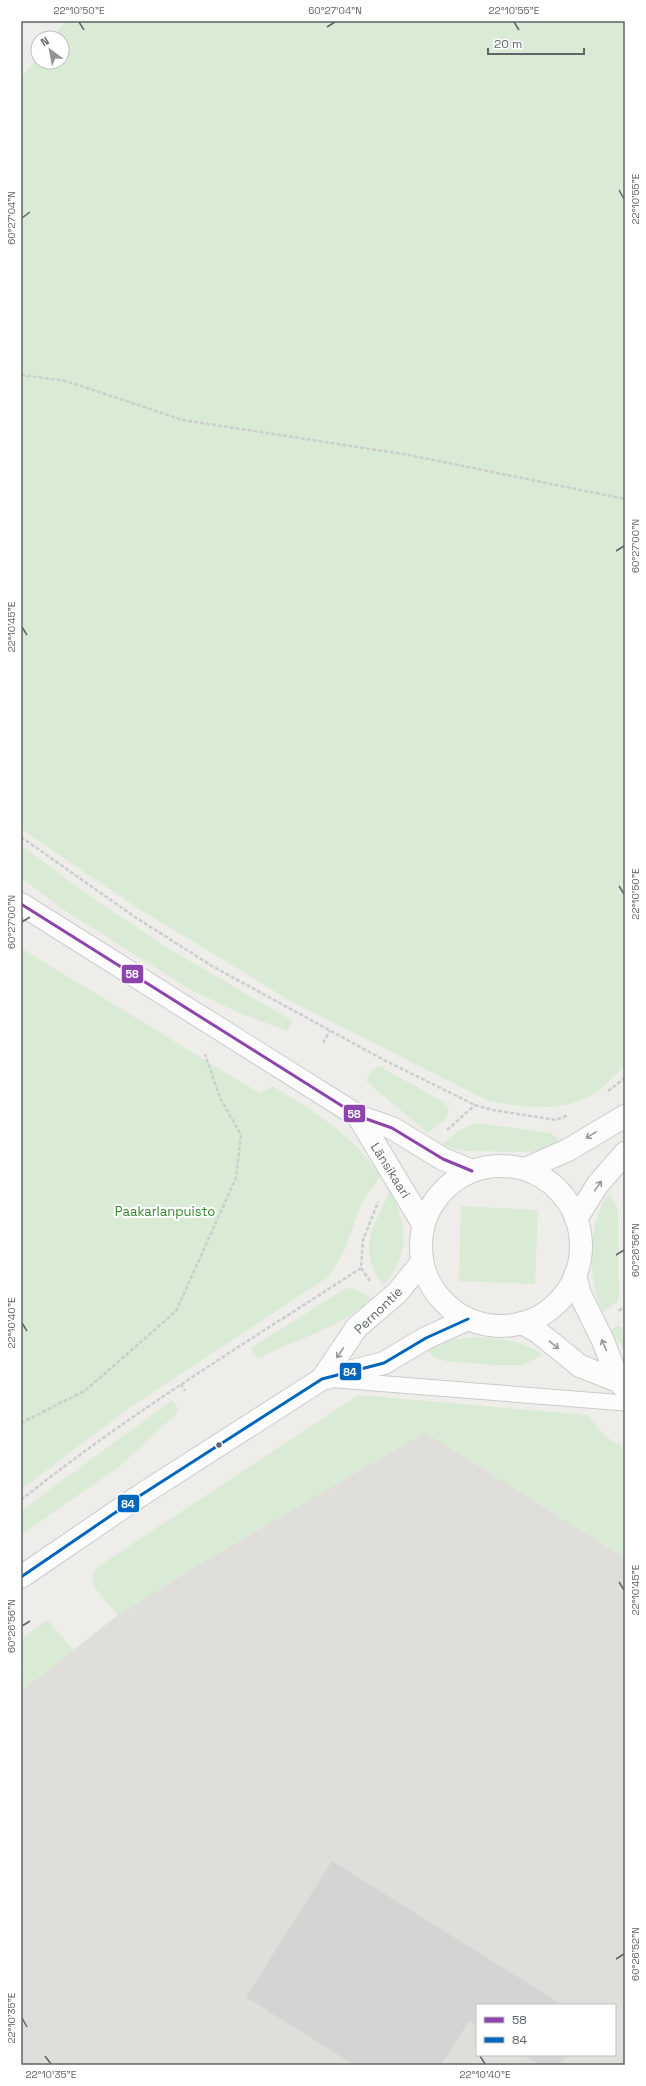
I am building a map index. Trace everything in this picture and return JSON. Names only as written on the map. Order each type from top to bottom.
[{"type":"street","name":"Länsikaari","points":[[21,904],[358,1116],[392,1128],[443,1159],[472,1170]]},
{"type":"street","name":"Länsikaari","points":[[358,1116],[423,1224]]},
{"type":"street","points":[[525,1169],[568,1150],[625,1116]]},
{"type":"street","points":[[576,1219],[598,1184],[625,1153]]},
{"type":"street","points":[[502,1165],[525,1169],[542,1177],[556,1188],[568,1203],[576,1219],[581,1244],[575,1275],[567,1291],[550,1310],[522,1323],[498,1326],[479,1323],[468,1319],[447,1306],[434,1292],[422,1262],[420,1243],[423,1224],[428,1212],[438,1196],[456,1179],[472,1170],[502,1165]]},
{"type":"street","name":"Pernontie","points":[[322,1379],[357,1327],[397,1293],[422,1262]]},
{"type":"street","points":[[575,1275],[580,1294],[604,1343],[621,1385]]},
{"type":"street","name":"Pernontie","points":[[21,1577],[141,1494],[322,1379],[384,1363],[426,1338],[468,1319]]},
{"type":"street","points":[[522,1323],[538,1332],[580,1366],[621,1385]]},
{"type":"lane","points":[[322,1379],[625,1402]]},
{"type":"path","points":[[21,375],[66,381],[183,420],[409,455],[625,499]]},
{"type":"path","points":[[21,837],[135,917],[212,966],[330,1031],[475,1105],[493,1110],[556,1120]]},
{"type":"path","points":[[323,1043],[330,1031]]},
{"type":"path","points":[[21,1423],[86,1390],[176,1311],[236,1178],[241,1134],[220,1098],[204,1053]]},
{"type":"path","points":[[21,1500],[85,1450],[181,1384],[361,1268],[363,1240],[373,1211],[380,1198]]},
{"type":"path","points":[[181,1384],[185,1392]]},
{"type":"shaded area","points":[[425,1432],[625,1558],[625,2065],[21,2065],[21,1691],[118,1615],[193,1568]]},
{"type":"green space","points":[[65,21],[625,21],[625,1065],[600,1089],[587,1097],[574,1103],[545,1107],[530,1107],[486,1100],[292,1002],[139,909],[21,829],[21,78],[30,67],[30,70],[70,70],[70,30],[58,30]]},
{"type":"green space","points":[[21,845],[84,892],[166,947],[293,1021],[287,1031],[237,1012],[191,990],[64,910],[21,878]]},
{"type":"green space","name":"Paakarlanpuisto","points":[[21,948],[261,1094],[272,1086],[303,1105],[345,1136],[370,1161],[381,1176],[369,1191],[360,1207],[344,1252],[328,1277],[132,1406],[21,1490]]},
{"type":"green space","points":[[379,1066],[444,1102],[449,1109],[446,1119],[428,1133],[366,1081],[372,1070]]},
{"type":"green space","points":[[476,1123],[551,1133],[561,1142],[537,1151],[520,1152],[465,1151],[441,1145],[458,1131]]},
{"type":"green space","points":[[390,1192],[401,1216],[403,1240],[402,1252],[398,1264],[392,1275],[383,1285],[375,1272],[369,1249],[373,1228]]},
{"type":"green space","points":[[609,1194],[616,1205],[618,1214],[619,1296],[617,1302],[603,1312],[594,1285],[592,1252],[593,1235],[597,1220],[602,1206]]},
{"type":"green space","points":[[461,1206],[538,1210],[535,1284],[459,1281]]},
{"type":"green space","points":[[351,1288],[366,1294],[370,1299],[358,1310],[331,1326],[258,1359],[251,1348],[344,1289]]},
{"type":"green space","points":[[617,1326],[625,1328],[625,1352],[611,1330]]},
{"type":"green space","points":[[472,1337],[500,1339],[519,1343],[543,1355],[522,1365],[495,1365],[446,1361],[435,1358],[427,1351],[451,1340]]},
{"type":"green space","points":[[358,1395],[587,1415],[606,1437],[625,1448],[625,1558],[425,1432],[193,1568],[118,1615],[95,1588],[92,1574],[99,1566]]},
{"type":"green space","points":[[172,1400],[179,1411],[120,1466],[21,1535],[21,1511]]},
{"type":"green space","points":[[47,1620],[74,1650],[21,1691],[21,1671],[24,1668],[21,1665],[21,1640]]},
{"type":"building","points":[[332,1861],[561,2004],[476,2004],[476,2025],[469,2021],[441,2065],[354,2065],[246,1997]]},
{"type":"building","points":[[526,2056],[565,2056],[560,2065],[540,2065]]},
{"type":"transit line","name":"58","points":[[21,904],[358,1116],[392,1128],[443,1159],[472,1171]]},
{"type":"transit line","name":"84","points":[[21,1577],[141,1495],[322,1379],[384,1363],[426,1338],[468,1319]]}]
